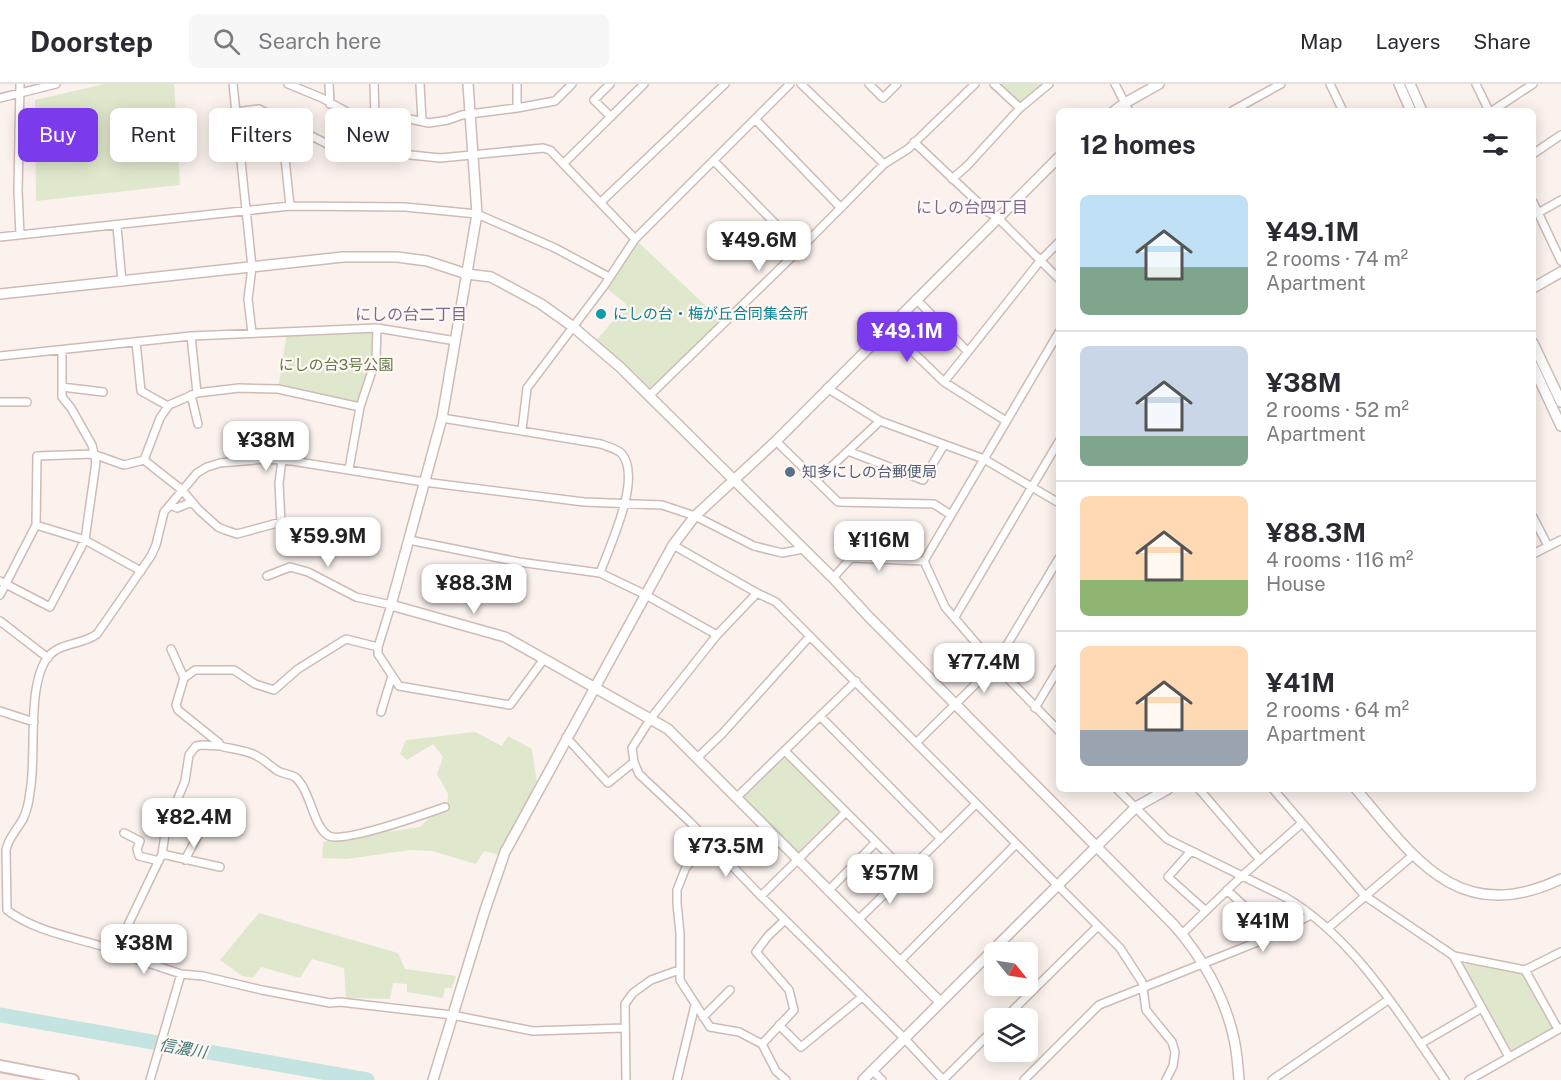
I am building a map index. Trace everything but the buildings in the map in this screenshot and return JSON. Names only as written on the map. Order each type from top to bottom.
[{"type":"main road","points":[[0,1066],[73,1080]]},
{"type":"street","points":[[20,84],[18,191],[20,235]]},
{"type":"street","points":[[0,98],[56,84]]},
{"type":"street","points":[[232,84],[235,108]]},
{"type":"street","points":[[288,84],[340,108]]},
{"type":"street","points":[[329,84],[330,104]]},
{"type":"street","points":[[374,84],[375,108]]},
{"type":"street","points":[[420,84],[422,121]]},
{"type":"street","points":[[468,84],[477,214],[442,418],[378,647],[378,654],[399,686],[510,705],[544,659]]},
{"type":"street","points":[[517,84],[517,108]]},
{"type":"street","points":[[411,119],[437,122],[471,114],[555,101],[572,84]]},
{"type":"street","points":[[610,84],[594,100],[611,117]]},
{"type":"street","points":[[563,164],[644,84]]},
{"type":"street","points":[[601,202],[725,84]]},
{"type":"street","points":[[522,430],[526,388],[609,278],[635,239],[790,84]]},
{"type":"street","points":[[801,84],[884,164]]},
{"type":"street","points":[[869,84],[883,98],[897,84]]},
{"type":"street","points":[[649,396],[884,164],[908,149],[975,84]]},
{"type":"street","points":[[994,84],[1020,108]]},
{"type":"street","points":[[952,179],[967,166],[1020,108],[1049,84]]},
{"type":"street","points":[[1116,84],[1127,107],[1159,84]]},
{"type":"street","points":[[1237,108],[1281,84]]},
{"type":"street","points":[[1330,84],[1342,108]]},
{"type":"street","points":[[1400,84],[1410,108]]},
{"type":"street","points":[[1410,84],[1421,108]]},
{"type":"street","points":[[1476,84],[1489,108]]},
{"type":"street","points":[[1496,108],[1533,84]]},
{"type":"street","points":[[755,119],[841,208]]},
{"type":"street","points":[[1536,152],[1561,135]]},
{"type":"street","points":[[313,137],[333,147],[440,158],[543,148],[550,150],[635,239]]},
{"type":"street","points":[[914,142],[952,179],[998,218],[1056,276]]},
{"type":"street","points":[[433,1080],[505,852],[566,737],[596,687],[644,594],[673,545],[695,516],[776,441],[1056,160]]},
{"type":"street","points":[[714,161],[800,249]]},
{"type":"street","points":[[241,162],[252,267],[248,299],[252,333]]},
{"type":"street","points":[[285,162],[290,206]]},
{"type":"street","points":[[1538,213],[1561,200]]},
{"type":"street","points":[[0,237],[290,206],[405,207],[477,214],[555,248],[609,278]]},
{"type":"street","points":[[1536,209],[1561,261]]},
{"type":"street","points":[[117,226],[122,282]]},
{"type":"street","points":[[944,382],[1040,261],[1056,245]]},
{"type":"street","points":[[0,294],[343,257],[397,257],[427,261],[467,274],[491,277],[541,304],[572,326],[620,367],[833,578],[1182,934],[1216,988],[1234,1039],[1239,1080]]},
{"type":"street","points":[[1536,286],[1561,272]]},
{"type":"street","points":[[916,299],[968,351]]},
{"type":"street","points":[[888,327],[944,382],[1006,421]]},
{"type":"street","points":[[0,356],[191,336],[377,328],[456,341]]},
{"type":"street","points":[[349,469],[360,407],[376,359],[377,328]]},
{"type":"street","points":[[191,336],[198,424]]},
{"type":"street","points":[[924,561],[1056,337]]},
{"type":"street","points":[[136,342],[141,391],[168,406]]},
{"type":"street","points":[[1536,349],[1561,402]]},
{"type":"street","points":[[3,582],[50,607],[85,540],[96,462],[95,455],[71,408],[62,397],[62,350]]},
{"type":"street","points":[[1536,372],[1561,426]]},
{"type":"street","points":[[62,387],[103,392]]},
{"type":"street","points":[[144,460],[160,418],[168,406],[194,394],[238,388],[278,388],[360,407]]},
{"type":"street","points":[[827,388],[880,421],[984,459],[1056,501]]},
{"type":"street","points":[[0,402],[27,402]]},
{"type":"street","points":[[442,418],[601,444],[621,452],[629,466],[626,503],[600,573]]},
{"type":"street","points":[[817,480],[880,421]]},
{"type":"street","points":[[776,441],[838,502],[934,504],[951,515]]},
{"type":"street","points":[[848,452],[923,480],[944,445]]},
{"type":"street","points":[[955,617],[1056,446]]},
{"type":"street","points":[[0,595],[3,582],[36,525],[37,456],[95,455],[124,465],[144,460]]},
{"type":"street","points":[[144,460],[182,490],[218,527],[237,534],[281,522],[279,483],[282,460]]},
{"type":"street","points":[[624,1028],[533,1031],[452,1015],[340,1002],[330,1003],[203,976],[181,974],[18,919],[4,910],[6,850],[7,843],[22,819],[31,791],[38,680],[48,658],[55,651],[89,640],[97,634],[151,556],[164,512],[197,473],[220,463],[282,460],[424,482],[584,502],[662,505],[695,516],[754,546],[782,553],[803,549]]},
{"type":"street","points":[[170,505],[177,508],[192,502]]},
{"type":"street","points":[[1536,524],[1548,546]]},
{"type":"street","points":[[36,525],[85,540],[141,571]]},
{"type":"street","points":[[409,540],[519,562],[600,573],[644,594],[717,635]]},
{"type":"street","points":[[1536,552],[1561,540]]},
{"type":"street","points":[[673,545],[776,602],[1128,958],[1142,982],[1146,1010],[1172,1042],[1175,1052],[1173,1066],[1166,1080]]},
{"type":"street","points":[[833,578],[851,558],[924,561]]},
{"type":"street","points":[[924,561],[945,607],[995,665],[1056,728]]},
{"type":"street","points":[[916,743],[995,665],[1056,563]]},
{"type":"street","points":[[267,576],[290,567],[308,572],[356,597],[506,638],[651,718],[668,729],[698,757],[796,860],[940,1002]]},
{"type":"street","points":[[757,593],[717,635],[651,718],[632,748],[639,774],[690,822],[943,1080],[984,1039]]},
{"type":"street","points":[[0,621],[48,658]]},
{"type":"street","points":[[698,757],[722,734],[810,636]]},
{"type":"street","points":[[220,746],[178,711],[176,705],[184,678],[195,670],[234,670],[255,684],[274,690],[298,669],[346,639],[378,647]]},
{"type":"street","points":[[171,650],[184,678]]},
{"type":"street","points":[[1035,708],[1056,673]]},
{"type":"street","points":[[381,711],[392,676]]},
{"type":"street","points":[[736,798],[856,681]]},
{"type":"street","points":[[0,711],[34,722]]},
{"type":"street","points":[[821,717],[941,839]]},
{"type":"street","points":[[566,737],[608,783],[634,762]]},
{"type":"street","points":[[115,952],[161,858],[166,828],[185,781],[186,765],[191,750],[202,745],[220,746],[256,755],[273,765],[276,770],[294,776],[309,798],[321,827],[333,837],[375,829],[445,807]]},
{"type":"street","points":[[784,751],[906,872]]},
{"type":"street","points":[[1120,792],[1167,839],[1243,875],[1302,907],[1328,928],[1353,952],[1445,1080]]},
{"type":"street","points":[[863,1080],[1136,807],[1163,792]]},
{"type":"street","points":[[1202,792],[1260,860]]},
{"type":"street","points":[[1276,792],[1365,896],[1454,956],[1525,970],[1561,952]]},
{"type":"street","points":[[1359,792],[1413,856],[1438,877],[1455,885],[1501,896],[1531,892],[1561,879]]},
{"type":"street","points":[[858,920],[976,804]]},
{"type":"street","points":[[761,896],[846,812]]},
{"type":"street","points":[[185,860],[209,814]]},
{"type":"street","points":[[1182,934],[1243,875],[1302,823]]},
{"type":"street","points":[[124,833],[140,841],[137,849],[139,856],[185,860],[220,867]]},
{"type":"street","points":[[709,843],[686,867],[677,890],[680,980],[710,1027],[722,1031],[739,1032],[762,1044],[776,1071],[786,1080]]},
{"type":"street","points":[[828,891],[876,843]]},
{"type":"street","points":[[898,962],[1016,844]]},
{"type":"street","points":[[1191,851],[1168,877],[1206,911]]},
{"type":"street","points":[[1328,928],[1413,856]]},
{"type":"street","points":[[1227,890],[1243,905],[1260,941]]},
{"type":"street","points":[[1024,1080],[1099,1005],[1260,941],[1311,915]]},
{"type":"street","points":[[762,1044],[794,1010],[789,990],[756,952],[768,936],[785,920]]},
{"type":"street","points":[[1015,1008],[1097,927]]},
{"type":"street","points":[[1454,956],[1509,1057]]},
{"type":"street","points":[[626,1080],[625,1004],[633,993],[651,980],[679,970]]},
{"type":"street","points":[[1469,1080],[1560,1028],[1525,970]]},
{"type":"street","points":[[150,1080],[181,974]]},
{"type":"street","points":[[703,1017],[730,990]]},
{"type":"street","points":[[780,1025],[801,1047],[862,997]]},
{"type":"street","points":[[1272,1080],[1388,1000]]},
{"type":"street","points":[[677,1080],[695,1005]]},
{"type":"street","points":[[1420,1044],[1482,1008]]},
{"type":"street","points":[[873,1071],[882,1080]]},
{"type":"green space","points":[[104,84],[174,84],[175,108],[110,108],[110,162],[179,162],[180,185],[36,201],[36,162],[98,162],[98,108],[35,108],[35,100]]},
{"type":"green space","points":[[991,84],[1049,84],[1020,108]]},
{"type":"green space","points":[[635,239],[724,323],[649,396],[593,344],[627,305],[604,286]]},
{"type":"green space","name":"にしの台3号公園","points":[[377,328],[376,359],[360,407],[278,389],[287,332]]},
{"type":"green space","points":[[475,732],[502,746],[508,736],[532,749],[537,783],[499,855],[484,851],[476,864],[432,851],[410,850],[347,859],[322,858],[323,842],[420,827],[432,815],[447,809],[448,794],[437,774],[443,757],[433,744],[407,760],[400,754],[406,740]]},
{"type":"green space","points":[[785,751],[846,812],[796,860],[736,798]]},
{"type":"green space","points":[[259,913],[398,953],[405,969],[456,976],[452,988],[445,988],[443,998],[407,992],[407,984],[393,983],[390,999],[346,998],[344,968],[312,959],[300,978],[261,967],[253,978],[242,976],[220,960]]},
{"type":"green space","points":[[1465,964],[1526,976],[1553,1024],[1553,1029],[1513,1050],[1510,1049],[1463,966]]},
{"type":"waterway","name":"信濃川","points":[[0,1015],[367,1080]]},
{"type":"place","name":"にしの台・梅が丘合同集会所","points":[[601,314]]},
{"type":"place","name":"知多にしの台郵便局","points":[[790,472]]},
{"type":"district","name":"にしの台四丁目","points":[[972,207]]},
{"type":"district","name":"にしの台二丁目","points":[[411,314]]}]
